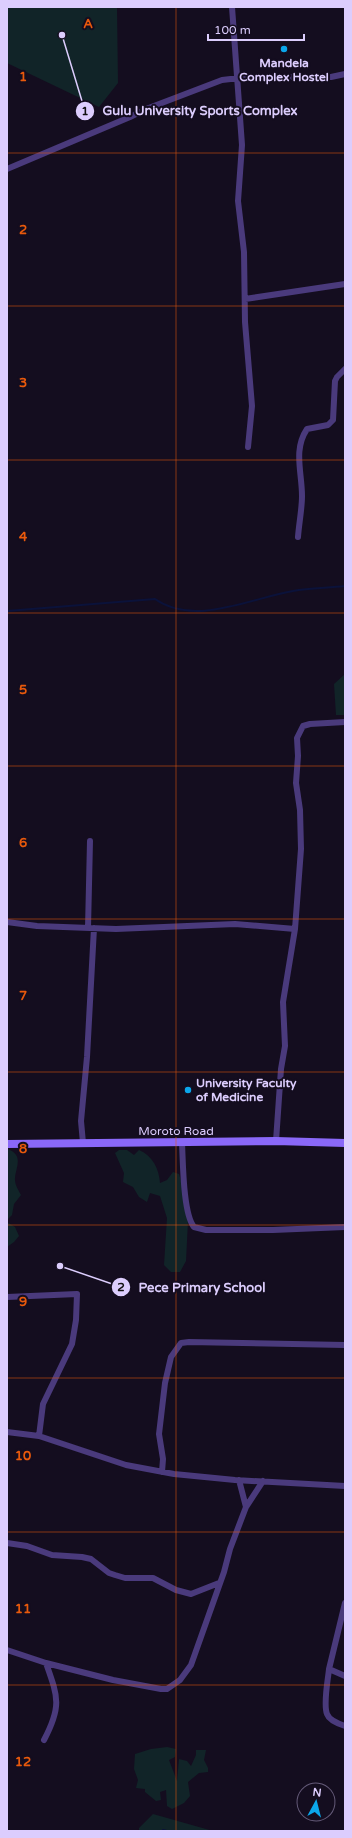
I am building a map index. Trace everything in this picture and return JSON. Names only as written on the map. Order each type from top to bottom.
[{"type":"main road","name":"Moroto Road","points":[[7,1144],[276,1142],[345,1143]]},
{"type":"street","points":[[232,7],[242,145],[238,201],[244,252],[243,281],[245,322],[252,406],[248,447]]},
{"type":"street","points":[[7,169],[154,106],[222,80],[236,78],[331,77],[345,74]]},
{"type":"street","points":[[245,299],[345,284]]},
{"type":"street","points":[[298,537],[302,498],[299,467],[300,442],[307,429],[328,425],[333,420],[335,381],[345,369]]},
{"type":"street","points":[[276,1142],[281,1069],[285,1046],[283,1002],[295,929],[302,844],[296,783],[298,756],[297,735],[303,726],[310,724],[345,722]]},
{"type":"street","points":[[83,1143],[82,1121],[91,928],[90,841]]},
{"type":"street","points":[[7,922],[37,926],[116,929],[235,924],[295,929]]},
{"type":"street","points":[[182,1143],[183,1173],[190,1219],[194,1227],[206,1230],[345,1227]]},
{"type":"street","points":[[7,1297],[77,1294],[76,1320],[72,1344],[43,1404],[39,1436]]},
{"type":"street","points":[[162,1472],[163,1459],[159,1434],[165,1383],[171,1357],[181,1343],[345,1345]]},
{"type":"street","points":[[7,1432],[39,1436],[126,1465],[162,1472],[239,1480],[345,1486]]},
{"type":"street","points":[[239,1480],[246,1507]]},
{"type":"street","points":[[7,1650],[46,1663],[114,1680],[161,1689],[167,1688],[180,1680],[191,1665],[230,1549],[246,1507],[263,1481]]},
{"type":"street","points":[[7,1544],[27,1546],[52,1555],[82,1557],[91,1560],[109,1573],[126,1578],[153,1578],[176,1590],[191,1594],[219,1583]]},
{"type":"street","points":[[345,1603],[329,1669],[326,1704],[327,1714],[330,1719],[345,1726]]},
{"type":"street","points":[[44,1740],[55,1716],[57,1704],[57,1698],[46,1663]]},
{"type":"street","points":[[329,1669],[345,1676]]},
{"type":"green space","points":[[7,7],[117,7],[118,83],[99,107],[7,63]]},
{"type":"green space","points":[[345,674],[345,715],[336,715],[334,684]]},
{"type":"green space","points":[[7,1149],[13,1152],[18,1159],[15,1182],[21,1195],[14,1204],[12,1215],[7,1220]]},
{"type":"green space","points":[[119,1150],[127,1150],[134,1155],[139,1150],[152,1159],[157,1168],[160,1183],[167,1180],[173,1172],[179,1174],[185,1195],[188,1221],[186,1261],[180,1272],[171,1272],[164,1265],[167,1218],[160,1196],[150,1193],[147,1202],[139,1197],[133,1187],[123,1182],[124,1173],[115,1153]]},
{"type":"green space","points":[[7,1222],[15,1227],[19,1236],[7,1247]]},
{"type":"green space","points":[[167,1747],[176,1749],[175,1757],[169,1760],[177,1781],[179,1759],[187,1761],[191,1766],[196,1755],[196,1750],[206,1750],[204,1760],[208,1768],[208,1772],[199,1773],[188,1782],[190,1796],[184,1803],[172,1809],[167,1806],[166,1790],[160,1792],[161,1800],[156,1801],[145,1792],[145,1789],[136,1788],[138,1780],[134,1769],[135,1754],[151,1749]]},
{"type":"green space","points":[[153,1814],[213,1831],[139,1831],[139,1828]]},
{"type":"waterway","points":[[7,611],[155,599],[171,607],[188,611],[205,611],[293,591],[345,586]]},
{"type":"waterway","points":[[163,1830],[167,1831]]},
{"type":"place","name":"Gulu University Sports Complex","points":[[62,35]]},
{"type":"place","name":"Mandela Complex Hostel","points":[[284,49]]},
{"type":"place","name":"University Faculty of Medicine","points":[[188,1090]]},
{"type":"place","name":"Pece Primary School","points":[[60,1266]]}]
